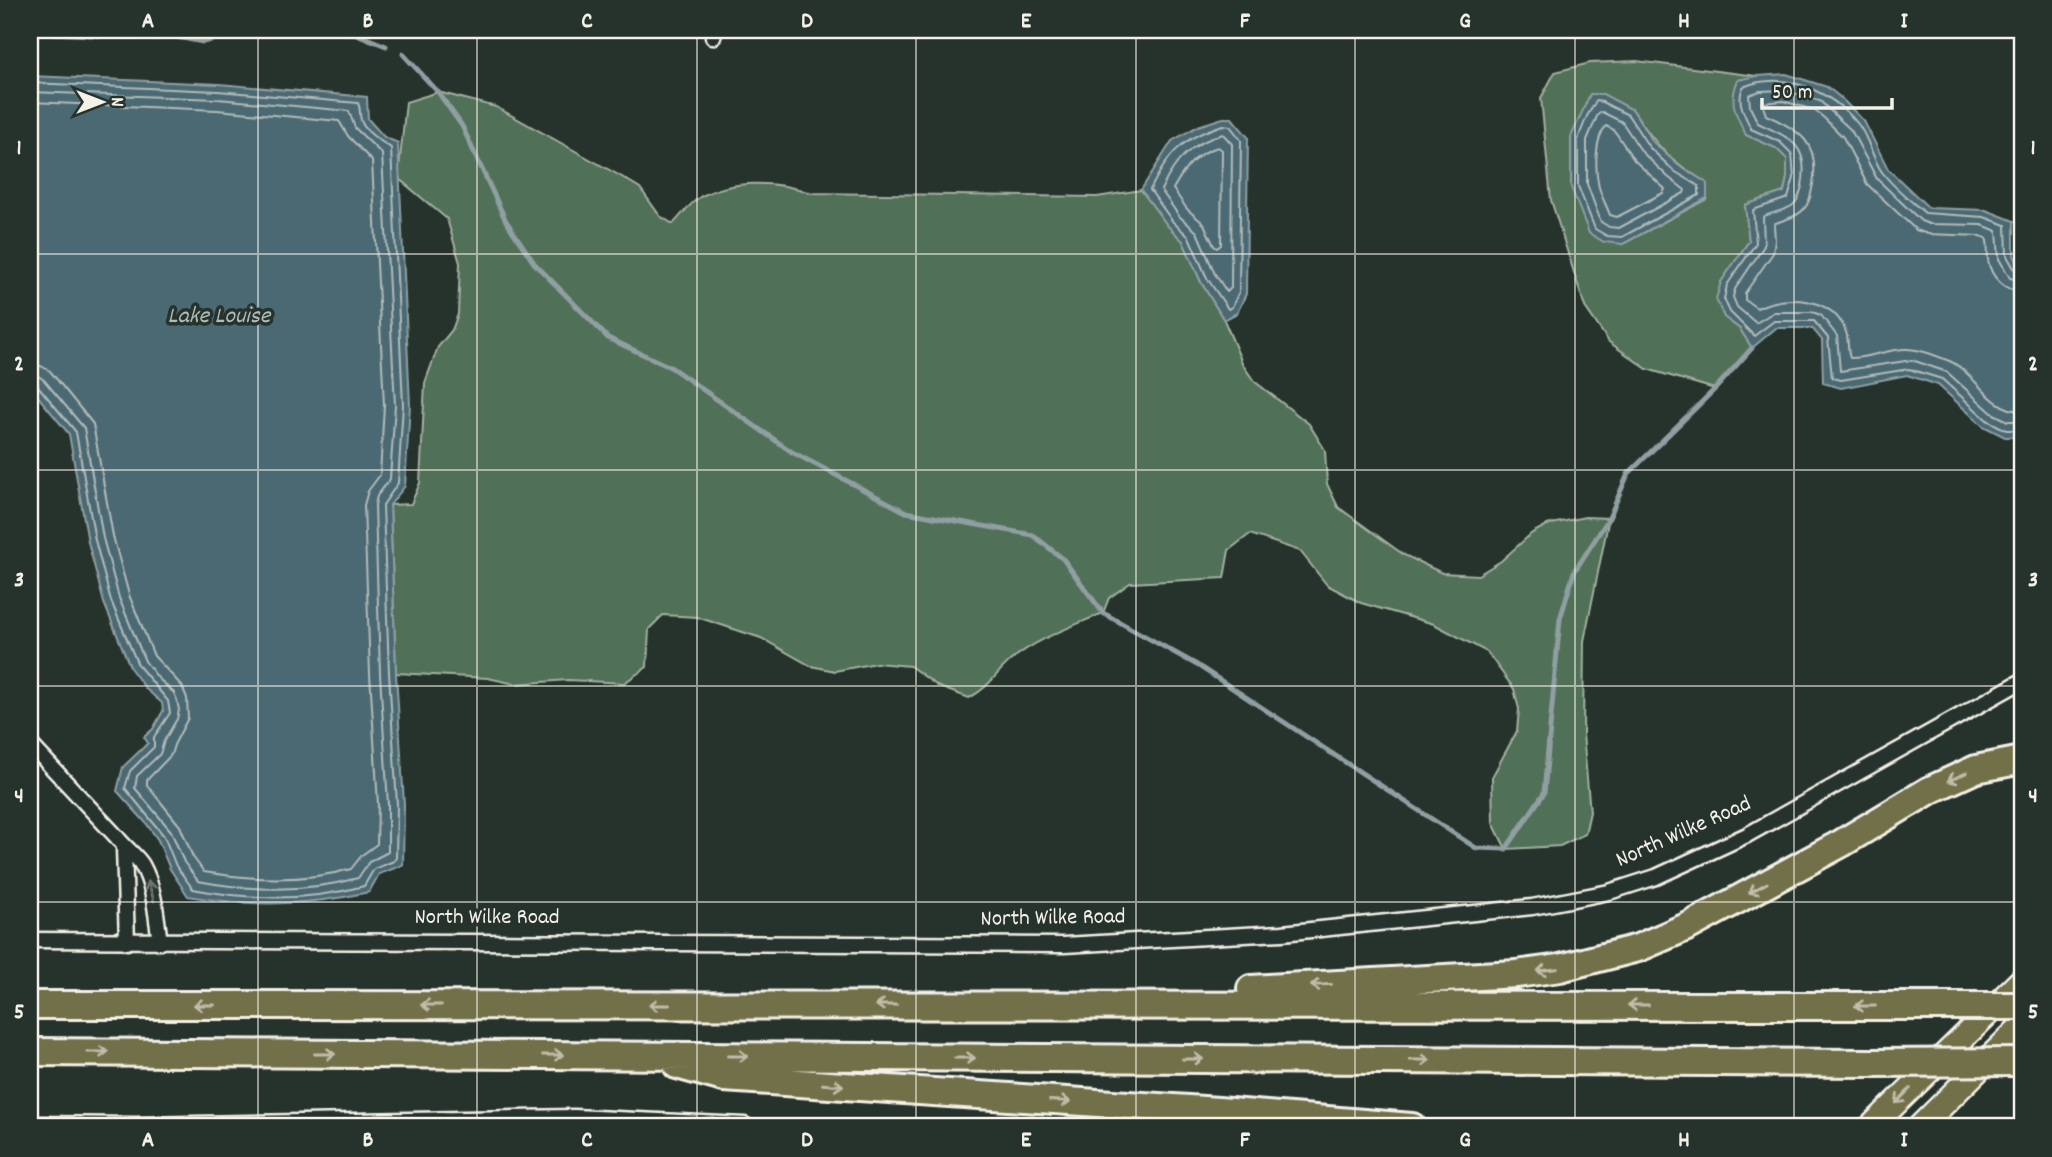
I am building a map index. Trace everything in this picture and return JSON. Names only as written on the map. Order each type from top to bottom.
[{"type":"highway","points":[[955,1005],[1516,974],[1560,968],[1639,947],[1689,926],[1842,843],[1930,790],[1976,769],[2022,760]]},
{"type":"highway","points":[[30,1005],[2022,1006]]},
{"type":"highway","points":[[30,1052],[2022,1062]]},
{"type":"highway","points":[[645,1056],[724,1078],[1219,1111],[1412,1127]]},
{"type":"main road","points":[[1871,1127],[2022,980]]},
{"type":"main road","points":[[1920,1127],[2022,1026]]},
{"type":"street","name":"North Wilke Road","points":[[30,940],[1064,945],[1282,933],[1532,907],[1609,892],[1656,877],[1700,858],[1747,835],[2022,681]]},
{"type":"street","points":[[30,744],[107,825],[124,848],[142,863],[153,895],[160,942]]},
{"type":"street","points":[[124,848],[127,942]]},
{"type":"street","points":[[30,1125],[135,1127],[574,1119],[744,1127]]},
{"type":"green space","points":[[1636,61],[1757,76],[1738,80],[1746,135],[1776,148],[1787,159],[1787,178],[1784,192],[1745,205],[1749,241],[1721,282],[1724,317],[1740,329],[1752,348],[1715,389],[1647,369],[1609,342],[1585,307],[1551,200],[1541,98],[1555,72],[1590,63]],"holes":[[[1633,110],[1673,160],[1707,183],[1707,199],[1623,244]]]},
{"type":"green space","points":[[438,92],[496,107],[622,177],[640,188],[660,216],[673,224],[700,197],[726,187],[741,185],[770,184],[811,193],[1097,197],[1141,190],[1183,241],[1201,282],[1224,320],[1243,365],[1254,381],[1309,424],[1325,450],[1327,484],[1338,507],[1404,555],[1442,573],[1478,575],[1501,561],[1532,533],[1547,525],[1585,517],[1609,518],[1584,641],[1583,734],[1590,812],[1585,834],[1560,846],[1506,849],[1493,823],[1492,777],[1517,731],[1519,709],[1514,689],[1487,652],[1434,624],[1361,603],[1327,585],[1300,551],[1250,534],[1229,550],[1224,578],[1130,583],[1109,598],[1103,613],[1031,646],[969,698],[939,687],[910,666],[876,663],[835,671],[811,666],[761,638],[697,617],[663,615],[649,629],[647,667],[624,683],[568,680],[515,684],[488,678],[396,673],[390,505],[411,504],[420,483],[425,383],[438,347],[452,330],[458,314],[460,263],[447,219],[398,178],[406,102]]},
{"type":"water","points":[[1786,74],[1827,87],[1841,98],[1864,121],[1888,169],[1929,208],[1986,210],[2014,221],[2014,255],[2022,271],[2022,437],[2005,437],[1983,426],[1938,385],[1907,375],[1841,388],[1823,383],[1822,340],[1812,328],[1776,328],[1752,348],[1740,329],[1724,317],[1716,299],[1721,282],[1749,241],[1745,205],[1784,192],[1787,178],[1787,159],[1776,148],[1746,135],[1734,108],[1735,88],[1738,80]]},
{"type":"water","name":"Lake Louise","points":[[30,76],[219,84],[367,97],[368,119],[384,137],[398,143],[410,405],[405,486],[390,505],[404,804],[403,865],[379,874],[369,892],[323,900],[279,903],[234,902],[188,896],[170,869],[158,840],[117,791],[123,767],[148,743],[144,737],[153,729],[163,711],[162,703],[146,689],[131,669],[104,603],[88,542],[69,434],[30,387]]},
{"type":"water","points":[[1590,94],[1603,94],[1633,110],[1653,142],[1678,165],[1707,183],[1707,198],[1623,244],[1604,242],[1589,233],[1571,187],[1571,137]]},
{"type":"water","points":[[1232,118],[1248,137],[1246,294],[1237,313],[1224,320],[1201,282],[1183,241],[1141,190],[1172,141],[1198,126]]},
{"type":"waterway","points":[[30,32],[157,38],[167,35],[203,42],[250,30],[354,33],[386,46]]},
{"type":"waterway","points":[[403,54],[438,92],[462,126],[506,221],[534,263],[608,338],[672,368],[792,452],[906,512],[1033,535],[1063,559],[1103,613],[1197,665],[1476,848],[1506,849],[1544,793],[1560,619],[1574,572],[1609,518],[1628,474],[1715,389],[1752,348]]}]
